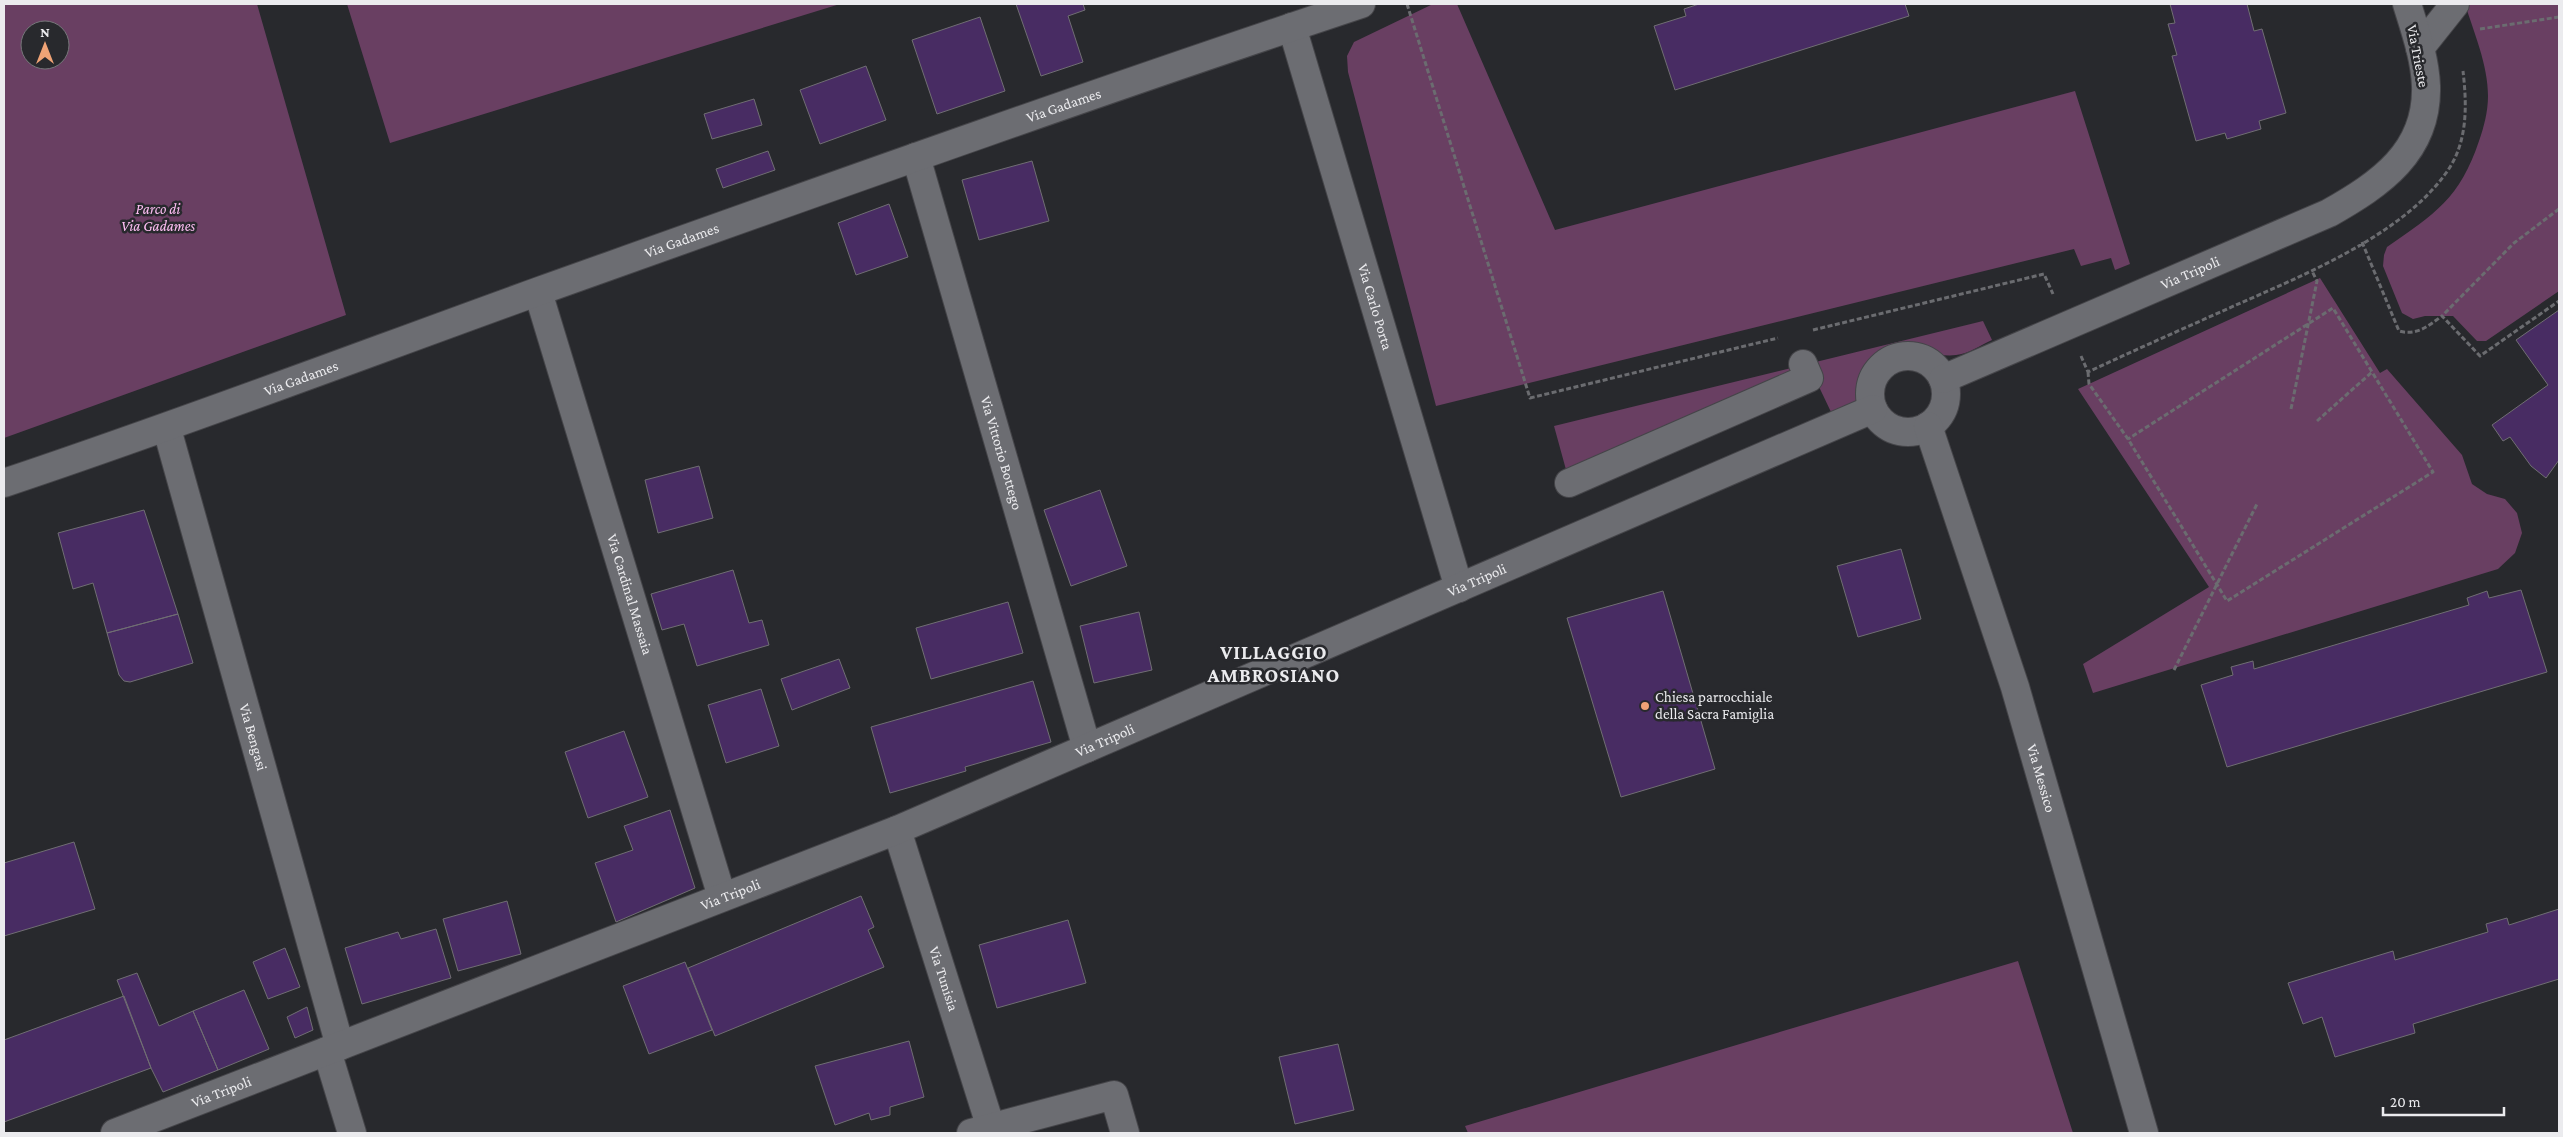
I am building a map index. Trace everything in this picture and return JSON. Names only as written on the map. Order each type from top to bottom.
[{"type":"street","name":"Via Gadames","points":[[4,484],[167,428],[538,292],[916,157],[1361,4]]},
{"type":"street","name":"Via Trieste","points":[[2407,4],[2420,48],[2426,97],[2415,137]]},
{"type":"street","points":[[2420,48],[2451,17]]},
{"type":"street","name":"Via Carlo Porta","points":[[1292,27],[1458,588]]},
{"type":"street","name":"Via Tripoli","points":[[1943,379],[2329,212],[2376,184],[2399,163],[2415,137]]},
{"type":"street","name":"Via Vittorio Bottego","points":[[916,157],[1087,748]]},
{"type":"street","name":"Via Cardinal Massaia","points":[[538,292],[722,897]]},
{"type":"street","points":[[1916,357],[1932,365],[1943,379],[1946,390],[1942,410],[1928,426],[1916,431],[1903,432],[1891,428],[1880,420],[1873,409],[1870,398],[1870,386],[1883,366],[1892,359],[1916,357]]},
{"type":"street","points":[[1569,483],[1809,378],[1804,364]]},
{"type":"street","name":"Via Tripoli","points":[[115,1133],[897,830],[1873,409]]},
{"type":"street","name":"Via Messico","points":[[1928,426],[2015,688],[2144,1133]]},
{"type":"street","name":"Via Bengasi","points":[[167,428],[333,1049]]},
{"type":"street","name":"Via Tunisia","points":[[897,830],[981,1130]]},
{"type":"street","points":[[333,1049],[352,1133]]},
{"type":"street","points":[[981,1130],[1114,1095],[1125,1133]]},
{"type":"path","points":[[1407,4],[1530,398],[1782,337]]},
{"type":"path","points":[[2451,17],[2559,17]]},
{"type":"path","points":[[2088,372],[2312,271],[2396,222],[2425,198],[2447,172],[2462,142],[2466,104],[2462,67]]},
{"type":"path","points":[[2362,242],[2399,331],[2410,334],[2442,316],[2514,243],[2559,208]]},
{"type":"path","points":[[2291,409],[2317,281],[2312,271]]},
{"type":"path","points":[[1811,330],[2044,274],[2088,372],[2089,384],[2128,439],[2227,601],[2433,472],[2333,308],[2128,439]]},
{"type":"path","points":[[2442,316],[2480,356],[2559,301]]},
{"type":"path","points":[[2317,421],[2372,372]]},
{"type":"path","points":[[2174,670],[2257,504]]},
{"type":"green space","name":"Parco di Via Gadames","points":[[4,4],[257,4],[346,315],[4,438]]},
{"type":"green space","points":[[347,4],[840,4],[390,143]]},
{"type":"green space","points":[[1433,4],[1457,4],[1555,230],[2075,91],[2130,264],[2115,270],[2111,258],[2081,266],[2074,249],[1436,406],[1348,72],[1347,56],[1354,42]]},
{"type":"green space","points":[[2465,4],[2559,4],[2559,291],[2486,341],[2477,341],[2453,316],[2425,316],[2413,319],[2402,313],[2383,266],[2387,247],[2419,225],[2444,203],[2454,191],[2472,161],[2481,136],[2488,96],[2486,73]]},
{"type":"green space","points":[[2320,278],[2380,373],[2387,369],[2462,455],[2472,484],[2487,494],[2505,499],[2517,513],[2522,533],[2515,553],[2498,569],[2093,693],[2083,664],[2209,587],[2078,389]]},
{"type":"green space","points":[[1983,321],[1992,340],[1965,353],[1946,355],[1914,348],[1905,348],[1885,357],[1872,373],[1860,397],[1856,402],[1847,407],[1831,412],[1811,370],[1568,477],[1554,426]]},
{"type":"green space","points":[[2018,961],[2073,1133],[1468,1133],[1465,1126]]},
{"type":"building","points":[[1016,4],[1083,4],[1085,10],[1068,16],[1083,62],[1041,76]]},
{"type":"building","points":[[1699,4],[1905,4],[1909,16],[1675,90],[1654,26],[1686,16],[1684,9]]},
{"type":"building","points":[[2170,4],[2247,4],[2254,31],[2262,29],[2286,113],[2259,121],[2261,129],[2227,139],[2225,133],[2196,141],[2172,56],[2177,55],[2168,24],[2175,23]]},
{"type":"building","points":[[980,17],[1005,91],[937,114],[912,40]]},
{"type":"building","points":[[866,66],[886,120],[820,144],[800,90]]},
{"type":"building","points":[[754,99],[762,125],[712,139],[704,114]]},
{"type":"building","points":[[768,151],[775,170],[723,188],[716,169]]},
{"type":"building","points":[[1032,161],[1049,221],[979,240],[962,180]]},
{"type":"building","points":[[889,204],[908,257],[856,275],[838,223]]},
{"type":"building","points":[[2559,310],[2559,460],[2546,478],[2531,466],[2510,437],[2503,441],[2492,425],[2548,385],[2516,340]]},
{"type":"building","points":[[699,466],[713,518],[658,533],[645,480]]},
{"type":"building","points":[[1100,490],[1127,566],[1071,586],[1044,510]]},
{"type":"building","points":[[144,510],[178,614],[107,633],[93,583],[73,589],[58,533]]},
{"type":"building","points":[[1901,549],[1921,619],[1858,637],[1837,566]]},
{"type":"building","points":[[733,570],[749,623],[762,620],[769,645],[697,666],[684,624],[662,630],[651,594]]},
{"type":"building","points":[[2521,590],[2547,672],[2227,767],[2201,685],[2233,675],[2231,667],[2253,661],[2254,669],[2469,605],[2467,598],[2487,591],[2489,598]]},
{"type":"building","name":"Chiesa parrocchiale della Sacra Famiglia","points":[[1663,591],[1715,769],[1621,797],[1567,618]]},
{"type":"building","points":[[1008,602],[1023,653],[931,679],[916,628]]},
{"type":"building","points":[[1139,612],[1152,670],[1094,683],[1080,626]]},
{"type":"building","points":[[178,614],[193,663],[130,682],[124,681],[119,675],[107,633]]},
{"type":"building","points":[[839,659],[850,688],[792,710],[781,679]]},
{"type":"building","points":[[1033,681],[1051,742],[965,767],[966,771],[890,793],[871,727]]},
{"type":"building","points":[[761,689],[779,746],[726,763],[708,705]]},
{"type":"building","points":[[624,731],[648,797],[588,818],[565,752]]},
{"type":"building","points":[[670,810],[695,888],[616,922],[595,863],[633,850],[624,826]]},
{"type":"building","points":[[74,842],[95,909],[4,936],[4,863]]},
{"type":"building","points":[[861,896],[874,927],[868,930],[884,967],[715,1036],[688,968]]},
{"type":"building","points":[[507,901],[521,954],[458,971],[443,919]]},
{"type":"building","points":[[2559,909],[2559,979],[2413,1024],[2415,1033],[2335,1057],[2322,1017],[2303,1024],[2288,983],[2393,951],[2395,960],[2488,932],[2486,924],[2507,918],[2509,925]]},
{"type":"building","points":[[1068,920],[1086,983],[997,1008],[979,945]]},
{"type":"building","points":[[436,929],[451,978],[362,1004],[345,948],[398,932],[401,939]]},
{"type":"building","points":[[285,948],[300,987],[268,999],[253,962]]},
{"type":"building","points":[[685,962],[712,1030],[649,1054],[623,986]]},
{"type":"building","points":[[137,973],[159,1026],[193,1011],[218,1070],[163,1092],[151,1068],[117,980]]},
{"type":"building","points":[[244,990],[269,1049],[218,1070],[193,1011]]},
{"type":"building","points":[[124,996],[151,1068],[4,1122],[4,1040]]},
{"type":"building","points":[[307,1007],[313,1030],[295,1038],[287,1017]]},
{"type":"building","points":[[909,1041],[924,1097],[890,1107],[890,1115],[871,1120],[869,1113],[835,1125],[815,1066]]},
{"type":"building","points":[[1338,1044],[1354,1110],[1295,1124],[1279,1057]]},
{"type":"place","name":"Chiesa parrocchiale della Sacra Famiglia","points":[[1645,706]]},
{"type":"district","name":"VILLAGGIO AMBROSIANO","points":[[1274,664]]}]
